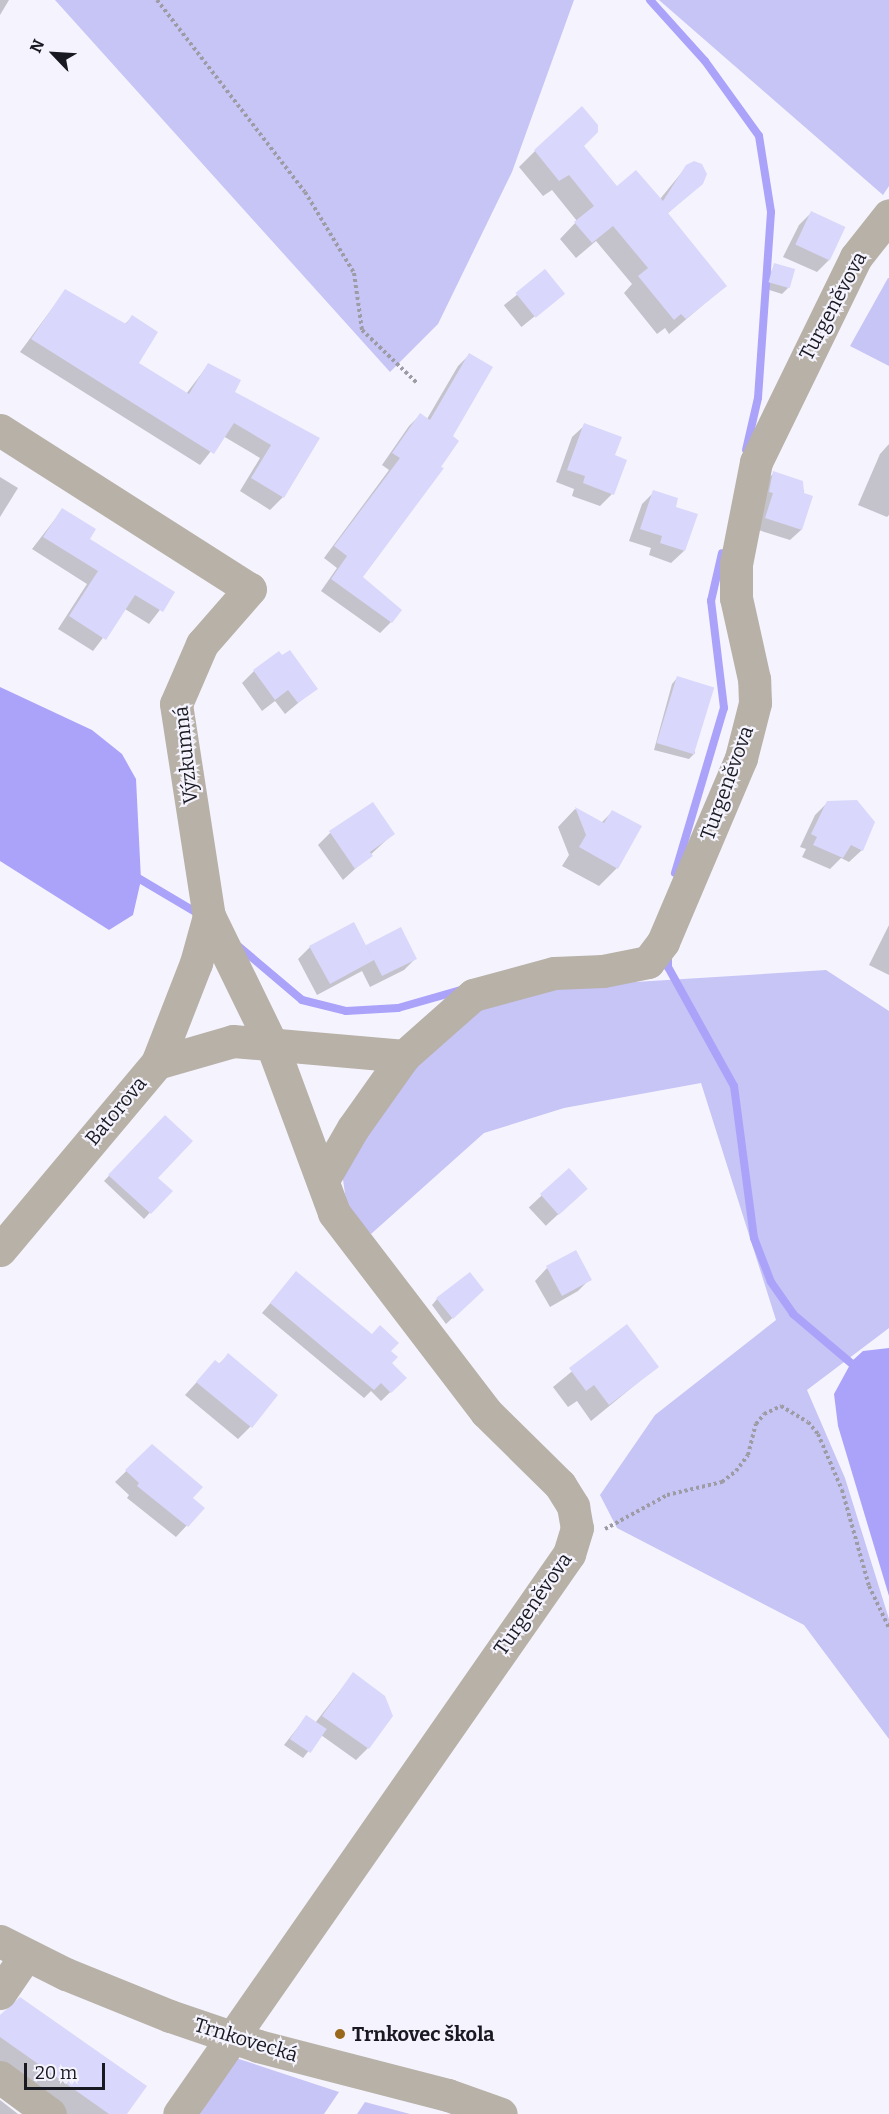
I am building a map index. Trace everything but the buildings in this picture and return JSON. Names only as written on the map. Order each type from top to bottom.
[{"type":"street","name":"Turgeněvova","points":[[179,2114],[569,1554],[576,1537],[573,1506],[560,1485],[479,1402],[334,1213],[324,1178],[353,1128],[404,1056],[473,995],[554,973],[603,971],[648,962],[663,942],[741,758],[755,703],[754,679],[736,598],[736,564],[756,462],[856,257],[889,215]]},
{"type":"street","name":"Výzkumná","points":[[0,430],[250,589],[202,644],[176,704],[209,916],[272,1045],[324,1178]]},
{"type":"street","points":[[157,1063],[196,963],[209,916]]},
{"type":"street","name":"Batorova","points":[[0,1251],[157,1063],[233,1041],[404,1056]]},
{"type":"street","points":[[0,1993],[13,1948]]},
{"type":"street","name":"Trnkovecká","points":[[13,1948],[108,1993],[232,2037],[448,2095],[501,2114]]},
{"type":"street","points":[[0,2077],[51,2114]]},
{"type":"path","points":[[157,0],[305,192],[354,273],[362,330],[418,384]]},
{"type":"path","points":[[576,1537],[611,1526],[667,1495],[722,1482],[736,1471],[748,1455],[756,1424],[764,1414],[781,1406],[808,1422],[818,1434],[842,1490],[869,1586],[889,1628]]},
{"type":"shaded area","points":[[55,0],[574,0],[512,172],[438,324],[390,372]]},
{"type":"shaded area","points":[[659,0],[889,0],[889,186],[883,195]]},
{"type":"shaded area","points":[[889,278],[889,366],[850,346]]},
{"type":"shaded area","points":[[0,687],[92,730],[122,754],[136,779],[141,880],[133,915],[109,930],[0,861]]},
{"type":"shaded area","points":[[826,970],[889,1011],[889,1328],[807,1390],[845,1478],[889,1619],[889,1739],[804,1625],[617,1528],[600,1495],[655,1415],[776,1320],[701,1083],[564,1108],[484,1133],[371,1234],[347,1208],[341,1165],[412,1060],[483,1002],[538,988]]},
{"type":"shaded area","points":[[889,1348],[889,1596],[838,1426],[834,1394],[852,1361],[863,1351]]},
{"type":"shaded area","points":[[236,2058],[339,2092],[324,2114],[200,2114]]},
{"type":"shaded area","points":[[365,2102],[410,2114],[357,2114]]},
{"type":"waterway","points":[[650,0],[705,61],[759,136],[771,212],[758,398],[746,450]]},
{"type":"waterway","points":[[675,873],[724,708],[711,601],[722,553]]},
{"type":"waterway","points":[[133,875],[199,914]]},
{"type":"waterway","points":[[237,945],[302,1000],[346,1011],[398,1008],[461,990]]},
{"type":"waterway","points":[[668,954],[668,967],[734,1086],[754,1238],[771,1282],[793,1314],[858,1369]]},
{"type":"place","name":"Trnkovec škola","points":[[340,2034]]}]
